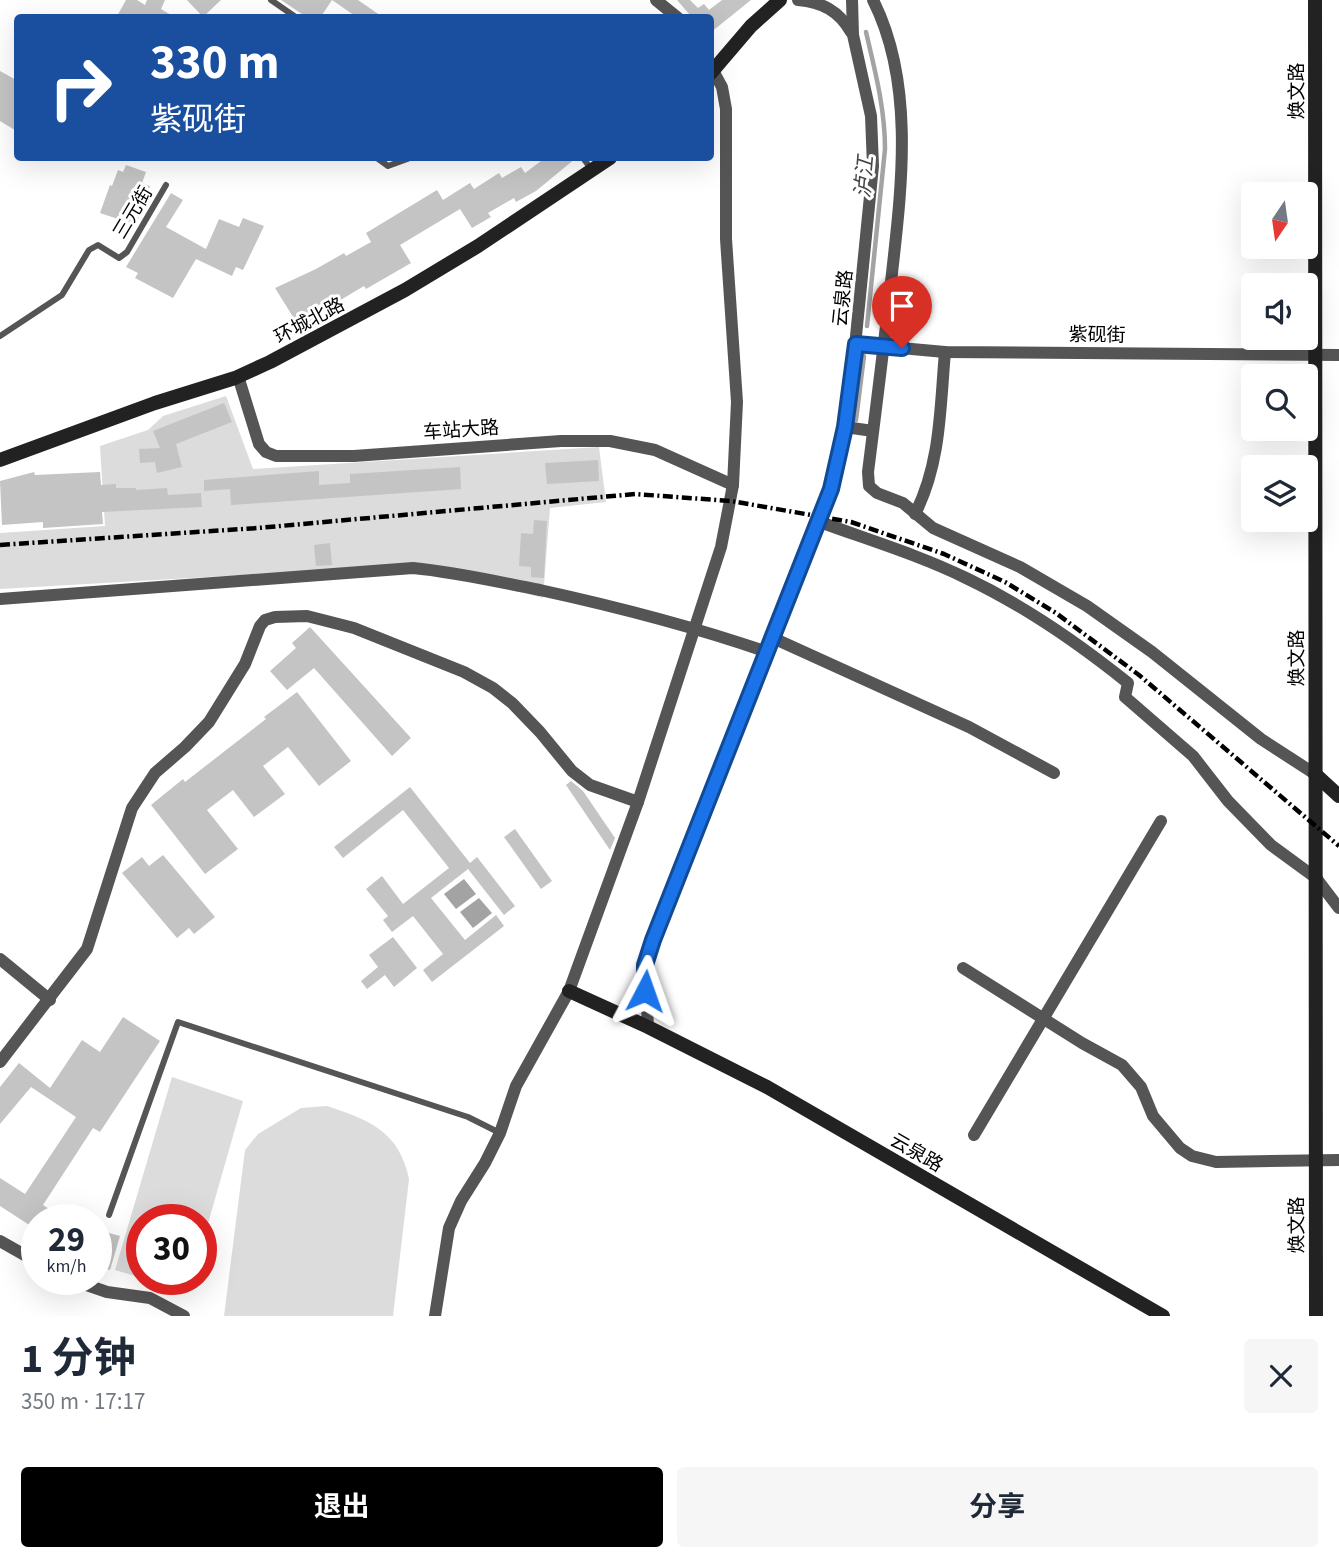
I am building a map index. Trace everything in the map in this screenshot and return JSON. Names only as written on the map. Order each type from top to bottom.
[{"type":"street","points":[[656,0],[673,14]]},
{"type":"street","points":[[714,67],[751,26],[780,0],[788,0]]},
{"type":"street","points":[[798,0],[817,3],[834,11],[853,35]]},
{"type":"street","name":"云泉路","points":[[648,1027],[645,965],[653,940],[820,522],[831,489],[845,427],[856,344],[873,156],[868,95],[853,35],[852,0]]},
{"type":"street","points":[[873,0],[889,45],[902,128],[898,213],[867,472],[869,486],[877,493],[903,503],[933,528],[1020,567],[1087,606],[1152,652],[1261,739],[1315,774],[1339,796]]},
{"type":"street","name":"焕文路","points":[[1315,0],[1316,1316]]},
{"type":"street","points":[[435,1316],[449,1228],[461,1201],[500,1133],[516,1086],[569,991],[638,802],[721,547],[733,485],[737,402],[726,239],[726,109],[722,87],[714,75]]},
{"type":"street","name":"环城北路","points":[[0,460],[155,403],[238,376],[326,334],[500,232],[606,161]]},
{"type":"street","name":"紫砚街","points":[[856,344],[945,352],[1339,355]]},
{"type":"street","points":[[915,514],[926,493],[933,470],[945,352]]},
{"type":"street","name":"车站大路","points":[[238,376],[259,444],[265,452],[276,456],[354,456],[561,441],[611,441],[655,450],[733,485]]},
{"type":"street","points":[[845,427],[873,431]]},
{"type":"street","points":[[820,522],[967,578],[1077,642],[1128,683],[1125,697],[1193,756],[1228,801],[1271,845],[1316,878],[1339,908]]},
{"type":"street","points":[[0,599],[413,568],[444,571],[618,607],[696,628],[767,652]]},
{"type":"street","points":[[0,1062],[87,949],[132,808],[155,773],[209,722],[245,664],[265,620],[307,616],[354,628],[464,672],[493,688],[512,703],[572,771],[590,785],[638,802]]},
{"type":"street","points":[[773,638],[969,727],[1054,773]]},
{"type":"street","points":[[974,1135],[1161,821]]},
{"type":"street","points":[[0,959],[50,1000]]},
{"type":"street","points":[[963,968],[1122,1065],[1141,1087],[1153,1116],[1181,1148],[1192,1156],[1216,1162],[1339,1160]]},
{"type":"street","name":"云泉路","points":[[569,991],[767,1087],[1163,1316]]},
{"type":"street","points":[[0,1241],[21,1253]]},
{"type":"street","points":[[112,1293],[150,1298],[184,1316]]},
{"type":"lane","points":[[271,0],[295,14]]},
{"type":"lane","points":[[381,161],[388,166],[402,161]]},
{"type":"lane","points":[[585,161],[592,170]]},
{"type":"lane","name":"三元街","points":[[0,336],[62,295],[89,250],[98,245],[119,258],[127,252],[166,185]]},
{"type":"lane","points":[[112,1204],[178,1022],[468,1117],[500,1133]]},
{"type":"shaded area","points":[[226,396],[253,469],[599,447],[606,502],[550,508],[543,598],[408,563],[0,589],[0,533],[105,526],[100,446],[148,430],[163,416]]},
{"type":"shaded area","points":[[464,879],[476,894],[456,909],[444,894]]},
{"type":"shaded area","points":[[479,898],[492,913],[473,928],[460,912]]},
{"type":"shaded area","points":[[172,1077],[243,1101],[214,1204],[134,1204]]},
{"type":"shaded area","points":[[327,1106],[380,1130],[398,1149],[404,1163],[409,1179],[393,1316],[224,1316],[245,1150],[258,1134],[301,1108]]},
{"type":"shaded area","points":[[126,1233],[126,1273],[115,1270]]},
{"type":"building","points":[[126,0],[137,0],[145,5],[147,0],[165,0],[161,9],[169,14],[118,14]]},
{"type":"building","points":[[187,0],[221,0],[206,14],[200,14]]},
{"type":"building","points":[[281,0],[332,0],[323,14],[302,14]]},
{"type":"building","points":[[332,0],[358,0],[378,14],[352,14]]},
{"type":"building","points":[[677,0],[690,0],[698,8],[704,4],[709,10],[722,0],[751,0],[714,30],[714,14],[689,14]]},
{"type":"building","points":[[0,71],[14,79],[14,130],[0,121]]},
{"type":"building","points":[[541,161],[572,161],[536,191],[516,202],[514,198],[488,213],[491,217],[472,228],[460,209],[400,245],[411,263],[366,289],[364,286],[312,317],[313,320],[300,328],[275,288],[371,242],[366,233],[437,190],[443,200],[470,183],[474,189],[499,173],[502,178],[521,167],[525,173]]},
{"type":"building","points":[[126,165],[146,172],[142,183],[150,186],[136,225],[100,213],[118,170],[123,172]]},
{"type":"building","points":[[171,193],[183,200],[166,227],[206,249],[219,219],[239,227],[243,218],[264,226],[243,270],[236,267],[232,276],[196,259],[173,298],[135,278],[138,273],[126,267]]},
{"type":"building","points":[[224,403],[232,422],[176,444],[182,467],[157,473],[155,462],[140,463],[139,449],[160,448],[153,431]]},
{"type":"building","points":[[598,460],[599,481],[547,484],[545,463]]},
{"type":"building","points":[[460,467],[461,489],[231,505],[230,489],[204,491],[204,480],[319,471],[319,485],[350,483],[350,474]]},
{"type":"building","points":[[34,472],[35,475],[100,472],[101,485],[116,484],[116,488],[136,490],[167,488],[168,495],[201,493],[202,507],[102,512],[103,524],[43,528],[43,522],[2,525],[0,481]]},
{"type":"building","points":[[534,520],[547,521],[544,578],[531,577],[531,567],[519,566],[521,533],[533,534]]},
{"type":"building","points":[[330,543],[332,565],[316,566],[314,545]]},
{"type":"building","points":[[310,627],[411,738],[392,756],[314,668],[287,690],[270,671],[296,648],[292,643]]},
{"type":"building","points":[[297,692],[351,761],[319,786],[288,747],[263,766],[285,794],[254,817],[233,790],[207,810],[238,849],[205,874],[151,805],[183,779],[185,782]]},
{"type":"building","points":[[571,781],[583,791],[615,838],[610,850],[566,785]]},
{"type":"building","points":[[410,787],[470,863],[477,857],[515,906],[504,915],[468,869],[431,898],[465,940],[496,915],[504,926],[432,982],[423,970],[443,954],[413,916],[392,932],[383,920],[388,916],[366,889],[382,876],[403,904],[449,868],[403,810],[343,858],[334,847]]},
{"type":"building","points":[[515,829],[552,881],[541,889],[504,837]]},
{"type":"building","points":[[163,855],[215,917],[194,934],[189,928],[177,938],[122,873],[142,857],[149,866]]},
{"type":"building","points":[[393,937],[417,968],[394,987],[385,975],[367,989],[361,981],[378,967],[369,955]]},
{"type":"building","points":[[123,1017],[160,1041],[100,1132],[93,1128],[44,1204],[21,1204],[21,1220],[0,1206],[0,1178],[25,1194],[76,1117],[31,1087],[0,1124],[0,1087],[19,1063],[50,1088],[82,1040],[100,1052]]},
{"type":"building","points":[[112,1234],[120,1236],[112,1263]]},
{"type":"waterway","name":"泸江","points":[[866,32],[885,134],[867,326]]},
{"type":"waterway","name":"泸江","points":[[856,420],[864,356]]},
{"type":"railway","points":[[0,545],[258,528],[635,494],[731,501],[851,522],[944,554],[1005,582],[1056,613],[1139,675],[1339,846]]},
{"type":"route","points":[[645,991],[645,965],[653,940],[831,489],[845,427],[856,344],[902,348]]}]
